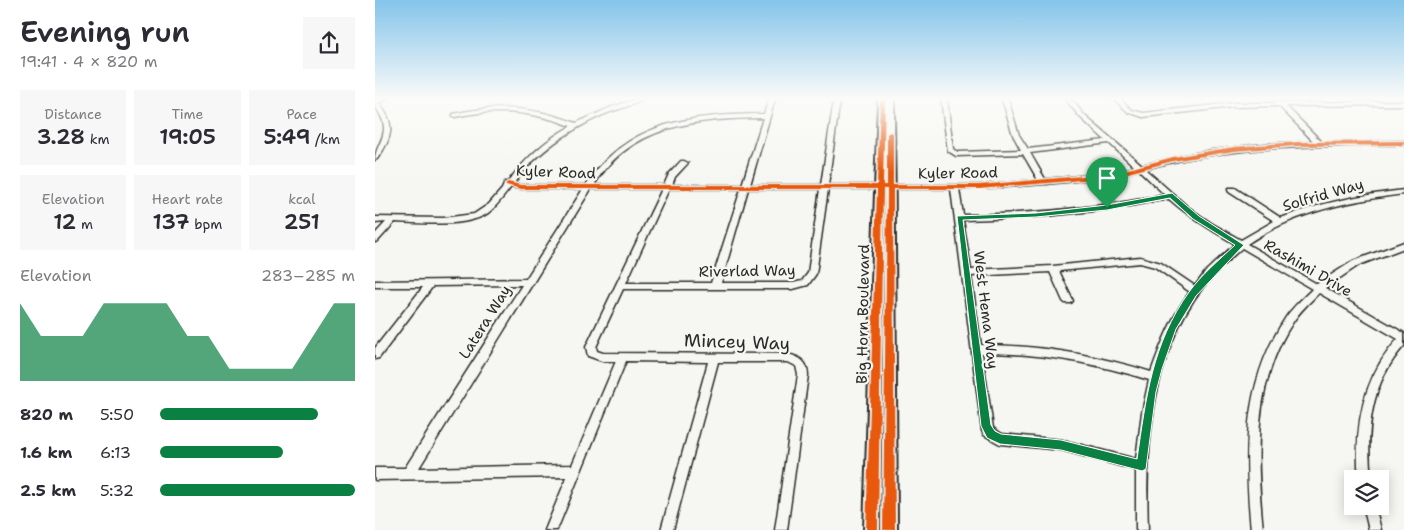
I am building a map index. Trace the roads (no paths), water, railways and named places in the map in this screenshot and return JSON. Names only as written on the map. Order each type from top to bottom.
[{"type":"main road","name":"Big Horn Boulevard","points":[[883,124],[889,530]]},
{"type":"main road","name":"Big Horn Boulevard","points":[[873,530],[889,124]]},
{"type":"street","points":[[375,158],[383,145],[388,127],[387,124]]},
{"type":"street","points":[[570,124],[576,126]]},
{"type":"street","points":[[375,220],[473,217],[489,209],[535,154],[581,124]]},
{"type":"street","name":"Latera Way","points":[[408,474],[603,165],[618,151],[639,138],[663,128],[682,124]]},
{"type":"street","points":[[715,286],[765,124]]},
{"type":"street","points":[[825,185],[834,124]]},
{"type":"street","points":[[947,124],[952,152],[961,154],[1025,152],[1111,141]]},
{"type":"street","points":[[1012,124],[1025,152],[1041,179]]},
{"type":"street","name":"Rashimi Drive","points":[[1090,124],[1196,217],[1240,245],[1404,339]]},
{"type":"street","points":[[1299,124],[1319,143]]},
{"type":"street","name":"Kyler Road","points":[[508,184],[521,187],[590,184],[885,185],[981,182],[1041,179],[1139,166],[1213,152],[1269,146],[1319,143],[1404,143]]},
{"type":"street","points":[[620,286],[674,173],[684,163]]},
{"type":"street","name":"Kyler Road","points":[[885,185],[955,188],[1076,180],[1121,173],[1139,166]]},
{"type":"street","name":"Riverlad Way","points":[[620,286],[793,286],[809,280],[812,274],[825,185]]},
{"type":"street","name":"West Hema Way","points":[[955,188],[986,426],[991,434]]},
{"type":"street","points":[[1232,190],[1281,222]]},
{"type":"street","name":"Solfrid Way","points":[[1142,530],[1142,466],[1147,415],[1155,378],[1172,328],[1195,291],[1240,245],[1281,222],[1343,202],[1404,192]]},
{"type":"street","points":[[959,218],[1068,212],[1172,196]]},
{"type":"street","points":[[375,239],[394,219]]},
{"type":"street","points":[[1257,530],[1253,500],[1251,451],[1259,390],[1269,356],[1282,329],[1297,308],[1317,288],[1333,276],[1361,260],[1404,245]]},
{"type":"street","points":[[966,273],[1053,270],[1144,260],[1158,266],[1195,291]]},
{"type":"street","points":[[1053,270],[1068,301]]},
{"type":"street","points":[[375,284],[529,282]]},
{"type":"street","points":[[375,355],[431,283]]},
{"type":"street","name":"Mincey Way","points":[[620,286],[591,350],[597,357],[788,358],[798,362],[803,368],[781,530]]},
{"type":"street","points":[[1365,470],[1364,438],[1371,391],[1381,367],[1404,339]]},
{"type":"street","points":[[976,349],[1016,349],[1067,354],[1155,378]]},
{"type":"street","points":[[551,530],[623,358]]},
{"type":"street","points":[[667,530],[714,358]]},
{"type":"street","points":[[991,434],[1000,439],[1088,450],[1142,466]]},
{"type":"street","points":[[375,474],[576,471]]},
{"type":"street","points":[[1371,515],[1375,530]]}]
